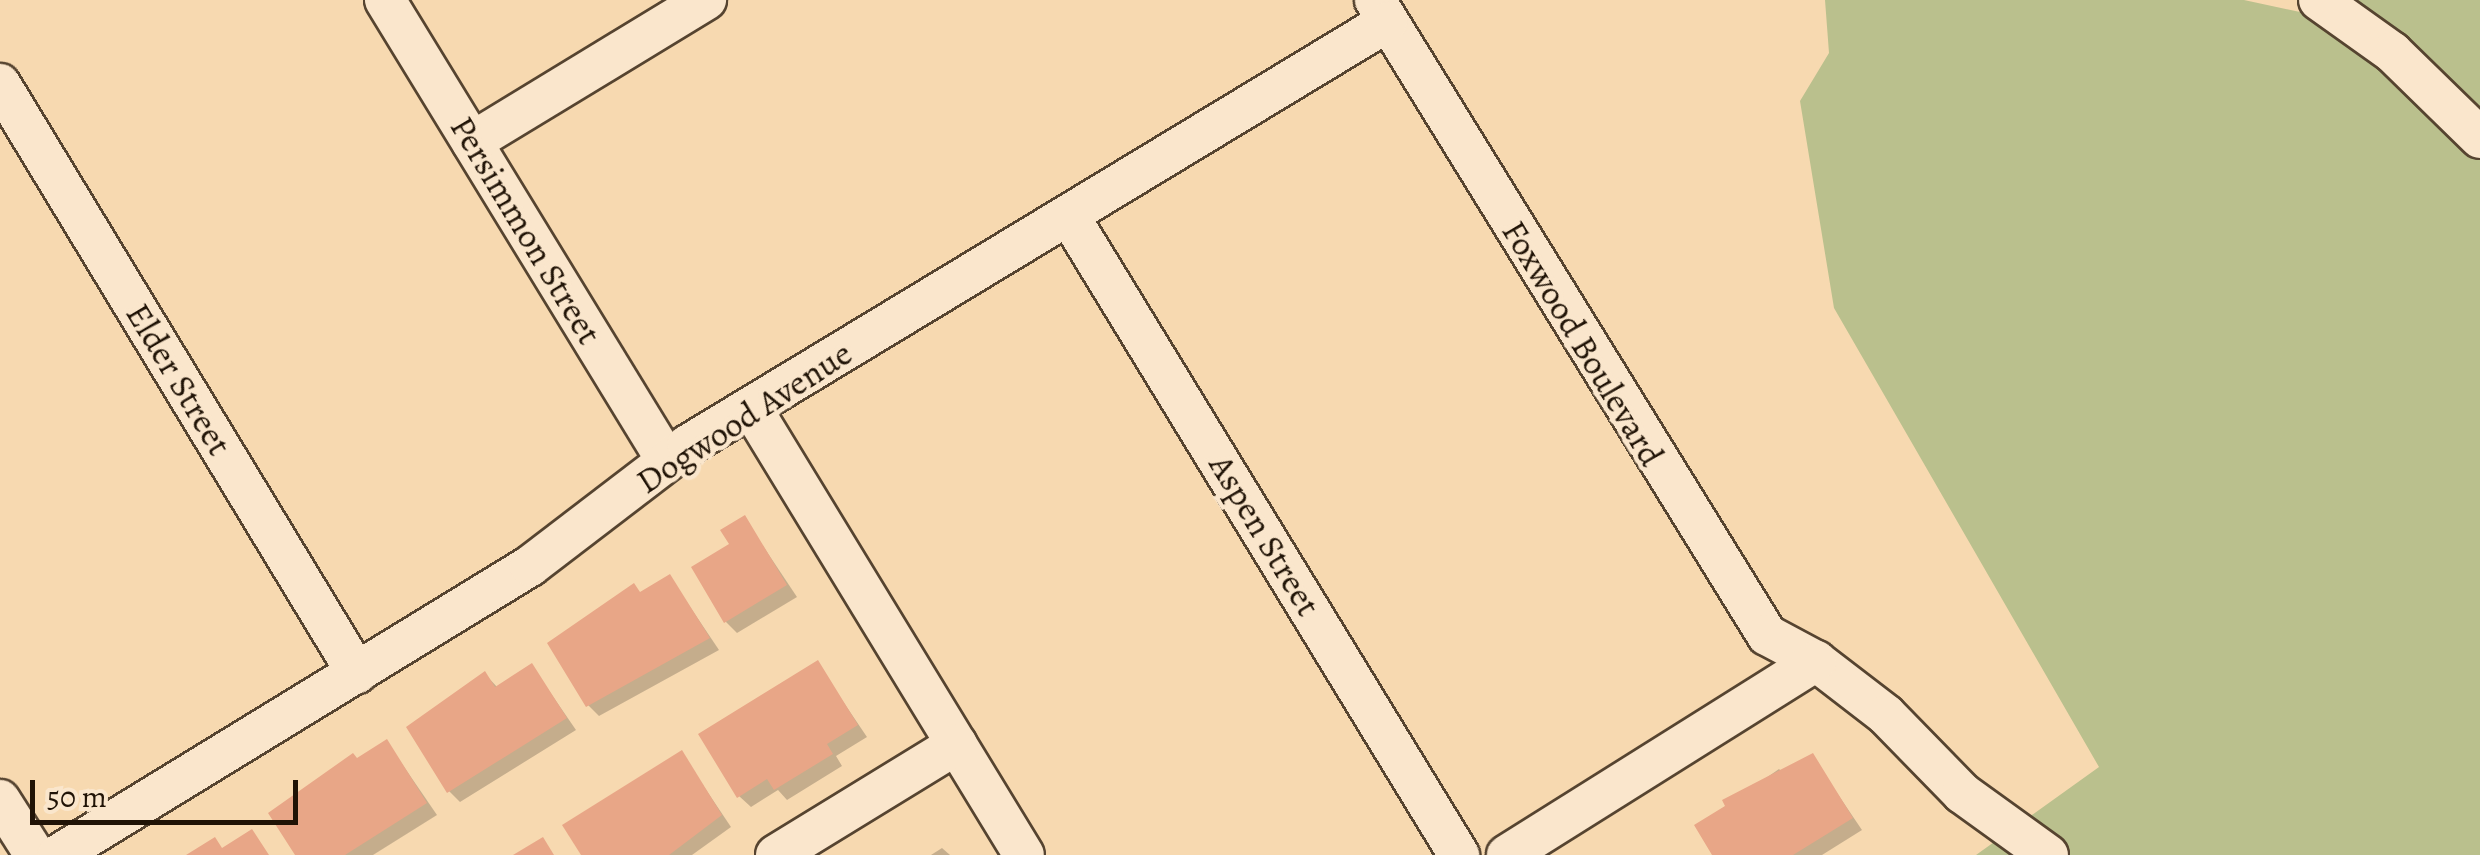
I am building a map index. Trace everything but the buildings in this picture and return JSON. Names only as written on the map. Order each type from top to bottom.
[{"type":"street","name":"Persimmon Street","points":[[385,0],[667,461]]},
{"type":"street","points":[[472,142],[706,0]]},
{"type":"street","points":[[2318,0],[2392,52],[2480,138]]},
{"type":"street","name":"Dogwood Avenue","points":[[58,855],[530,566],[667,461],[1070,216],[1381,11]]},
{"type":"street","name":"Foxwood Boulevard","points":[[1381,11],[1718,563],[1767,635],[1816,661],[1886,715],[1962,792],[2048,855]]},
{"type":"street","name":"Elder Street","points":[[0,84],[357,672]]},
{"type":"street","name":"Aspen Street","points":[[1070,216],[1459,855]]},
{"type":"street","points":[[752,409],[1024,855]]},
{"type":"street","points":[[1507,855],[1816,661]]},
{"type":"street","points":[[776,855],[957,744]]},
{"type":"street","points":[[0,800],[35,855]]},
{"type":"green space","points":[[1825,0],[2244,0],[2314,15],[2336,0],[2480,0],[2480,855],[1976,855],[2099,767],[1834,308],[1800,101],[1829,53]]}]
